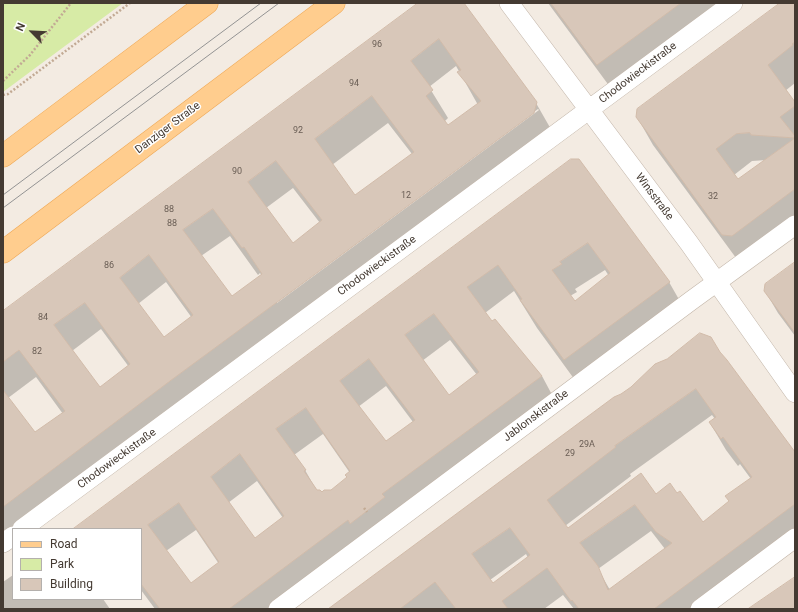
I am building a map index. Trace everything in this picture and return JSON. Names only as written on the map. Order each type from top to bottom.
[{"type":"main road","points":[[3,156],[207,3]]},
{"type":"main road","name":"Danziger Straße","points":[[3,252],[334,3]]},
{"type":"street","name":"Winsstraße","points":[[509,3],[689,243],[795,393]]},
{"type":"street","name":"Chodowieckistraße","points":[[23,528],[733,3]]},
{"type":"street","name":"Jablonskistraße","points":[[278,609],[716,282],[795,225]]},
{"type":"street","points":[[3,543],[12,537]]},
{"type":"street","points":[[700,609],[795,538]]},
{"type":"path","points":[[3,81],[30,54],[71,3]]},
{"type":"path","points":[[3,95],[8,94],[130,3]]},
{"type":"path","points":[[364,508],[367,512]]},
{"type":"green space","points":[[3,3],[123,3],[3,92]]},
{"type":"building","points":[[418,3],[464,3],[537,102],[534,113],[170,381],[3,507],[3,390],[35,432],[65,411],[19,350],[3,362],[3,311]],"holes":[[[439,39],[461,70],[457,72],[481,101],[448,125],[426,96],[433,90],[411,61]],[[372,96],[414,152],[355,195],[315,139]],[[276,161],[322,220],[293,243],[248,182]],[[213,209],[242,248],[244,247],[262,274],[232,296],[183,230]],[[149,255],[193,315],[164,337],[120,278]],[[85,303],[130,364],[100,387],[54,325]]]},
{"type":"building","points":[[551,3],[681,3],[597,65]]},
{"type":"building","points":[[780,3],[795,3],[795,42],[768,65],[795,102],[795,106],[780,117],[795,136],[795,138],[795,189],[732,236],[722,235],[636,117],[637,109]],"holes":[[[750,133],[751,135],[795,138],[738,179],[716,149],[736,134]]]},
{"type":"building","points":[[571,159],[579,159],[670,282],[564,360],[520,300],[522,299],[498,265],[467,287],[492,321],[495,319],[542,376],[382,494],[385,497],[350,524],[348,520],[229,609],[160,609],[142,585],[142,528],[74,528]],"holes":[[[588,243],[610,273],[575,301],[552,270],[562,264],[560,262]],[[434,314],[479,372],[449,395],[405,335]],[[369,359],[415,420],[386,441],[340,381]],[[306,408],[350,471],[345,475],[347,477],[331,490],[324,490],[322,492],[317,490],[304,471],[306,470],[276,429]],[[240,454],[284,516],[255,538],[211,477]],[[179,503],[219,562],[191,583],[148,525]]]},
{"type":"building","points":[[795,262],[795,333],[764,291],[765,284]]},
{"type":"building","points":[[700,333],[711,337],[720,352],[795,452],[795,504],[654,609],[579,609],[572,600],[571,601],[547,568],[502,601],[508,609],[456,609],[435,582],[400,609],[328,609],[614,397],[631,387],[655,364],[667,359]],"holes":[[[696,389],[716,417],[709,422],[721,439],[723,437],[752,477],[725,496],[729,501],[703,522],[680,491],[677,493],[670,483],[656,494],[641,473],[568,528],[547,500],[616,447],[615,446]],[[635,505],[656,532],[672,543],[608,590],[598,566],[580,543]],[[510,528],[530,555],[493,583],[472,554]]]},
{"type":"building","points":[[795,577],[795,609],[748,609]]},
{"type":"tram line","points":[[3,195],[261,3]]},
{"type":"tram line","points":[[3,208],[279,3]]}]
